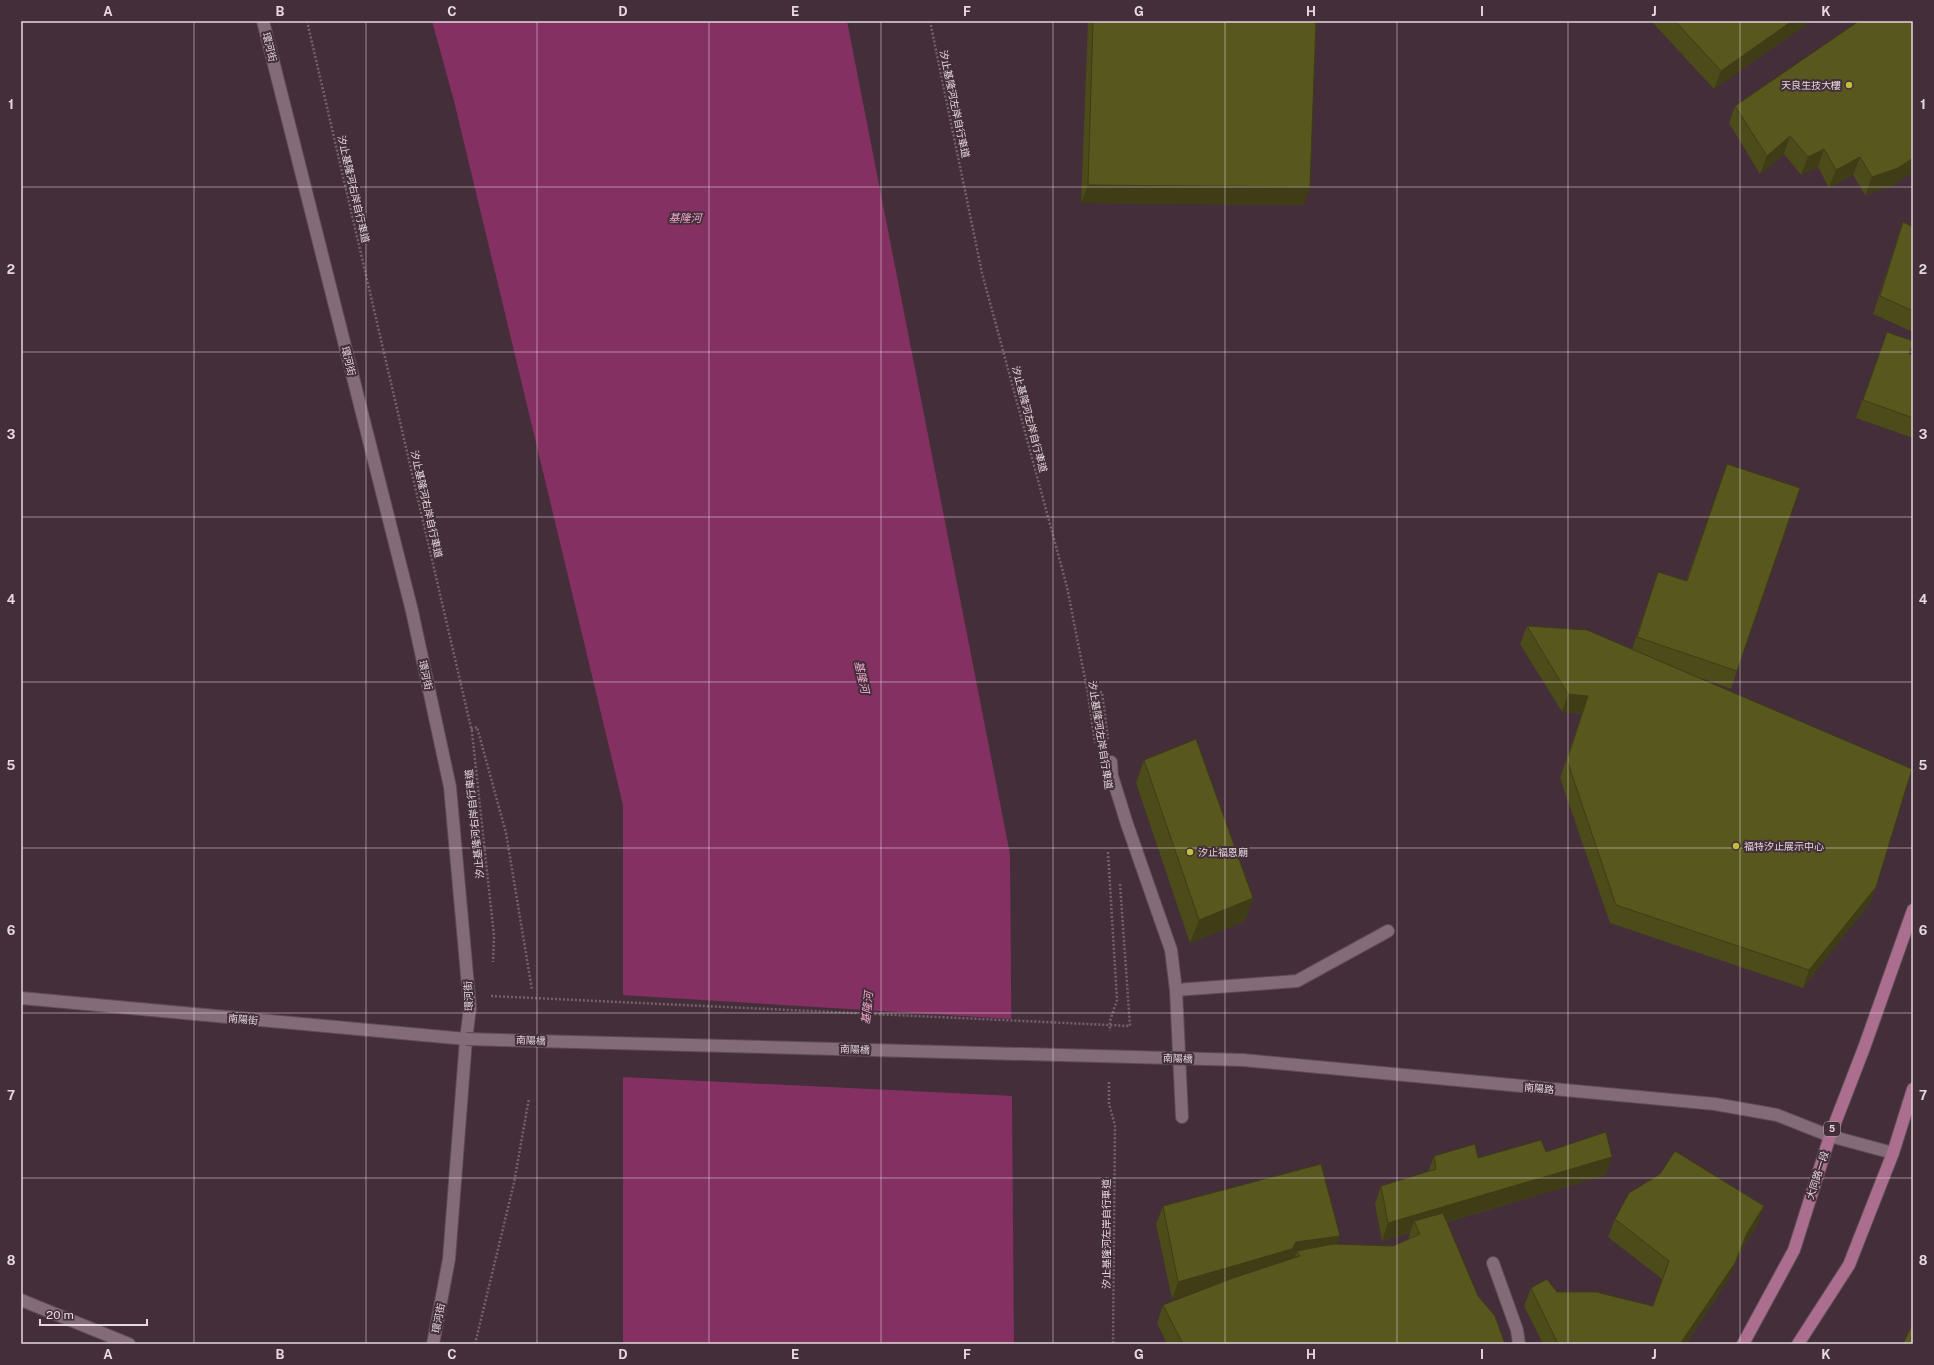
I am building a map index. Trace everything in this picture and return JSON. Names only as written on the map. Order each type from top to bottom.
[{"type":"main road","name":"大同路一段","points":[[1743,1344],[1794,1250],[1830,1136],[1864,1048],[1913,910]]},
{"type":"main road","points":[[1798,1344],[1849,1265],[1893,1153],[1913,1089]]},
{"type":"street","name":"環河街","points":[[263,21],[412,611],[450,787],[470,1008],[466,1039],[449,1259],[432,1344]]},
{"type":"street","points":[[1111,762],[1112,776],[1127,824],[1171,950],[1176,990],[1182,1117]]},
{"type":"street","points":[[1176,990],[1297,981],[1388,931]]},
{"type":"street","name":"南陽街","points":[[21,998],[466,1039]]},
{"type":"street","name":"南陽橋","points":[[466,1039],[1243,1060]]},
{"type":"street","name":"南陽路","points":[[1243,1060],[1715,1104],[1777,1116],[1830,1136],[1893,1153]]},
{"type":"street","points":[[1493,1263],[1517,1330],[1519,1344]]},
{"type":"street","points":[[21,1300],[129,1344]]},
{"type":"path","name":"汐止基隆河右岸自行車道","points":[[307,21],[471,728],[494,936],[493,966]]},
{"type":"path","name":"汐止基隆河左岸自行車道","points":[[930,21],[982,274],[1067,587],[1088,694],[1095,746]]},
{"type":"path","points":[[1088,694],[1102,692],[1111,762]]},
{"type":"path","points":[[471,728],[477,727],[506,833],[532,990]]},
{"type":"path","points":[[1108,845],[1117,1000]]},
{"type":"path","points":[[492,989],[491,996],[1130,1026],[1119,877]]},
{"type":"path","points":[[476,1344],[514,1184],[529,1098]]},
{"type":"path","name":"汐止基隆河左岸自行車道","points":[[1113,1344],[1115,1125]]},
{"type":"water","name":"基隆河","points":[[432,21],[847,21],[1010,854],[1014,1344],[623,1344],[623,805],[454,101]]},
{"type":"pier","points":[[621,995],[1013,1019],[1014,1096],[621,1077]]},
{"type":"building","points":[[1093,21],[1316,21],[1310,187],[1088,185]]},
{"type":"building","points":[[1675,21],[1792,21],[1721,71]]},
{"type":"building","name":"天良生技大樓","points":[[1859,21],[1913,21],[1913,158],[1898,168],[1872,177],[1860,157],[1836,170],[1824,149],[1808,157],[1790,136],[1767,156],[1735,106]]},
{"type":"building","points":[[1903,222],[1913,227],[1913,311],[1880,296]]},
{"type":"building","points":[[1887,332],[1913,341],[1909,354],[1913,355],[1913,418],[1863,400]]},
{"type":"building","points":[[1727,464],[1800,488],[1737,671],[1637,637],[1658,572],[1687,581]]},
{"type":"building","name":"福特汐止展示中心","points":[[1527,626],[1587,630],[1912,769],[1876,887],[1809,970],[1616,905],[1567,760],[1588,696],[1568,694]]},
{"type":"building","name":"汐止福恩廟","points":[[1196,739],[1253,898],[1199,920],[1144,760]]},
{"type":"building","points":[[1606,1132],[1612,1157],[1388,1223],[1381,1186],[1436,1169],[1434,1156],[1475,1144],[1478,1158],[1541,1140],[1546,1152]]},
{"type":"building","points":[[1675,1151],[1764,1206],[1747,1233],[1735,1263],[1680,1344],[1558,1344],[1531,1288],[1547,1279],[1557,1292],[1596,1292],[1653,1306],[1669,1261],[1615,1219],[1629,1193],[1660,1174]]},
{"type":"building","points":[[1321,1164],[1340,1236],[1296,1242],[1292,1249],[1178,1282],[1163,1206]]},
{"type":"building","points":[[1443,1213],[1478,1296],[1495,1316],[1505,1344],[1183,1344],[1163,1305],[1233,1278],[1300,1256],[1297,1251],[1333,1244],[1393,1246],[1420,1234],[1414,1221]]},
{"type":"building","points":[[1913,1323],[1913,1344],[1903,1344]]},
{"type":"place","name":"天良生技大樓","points":[[1849,85]]},
{"type":"place","name":"福特汐止展示中心","points":[[1736,846]]},
{"type":"place","name":"汐止福恩廟","points":[[1190,852]]}]
